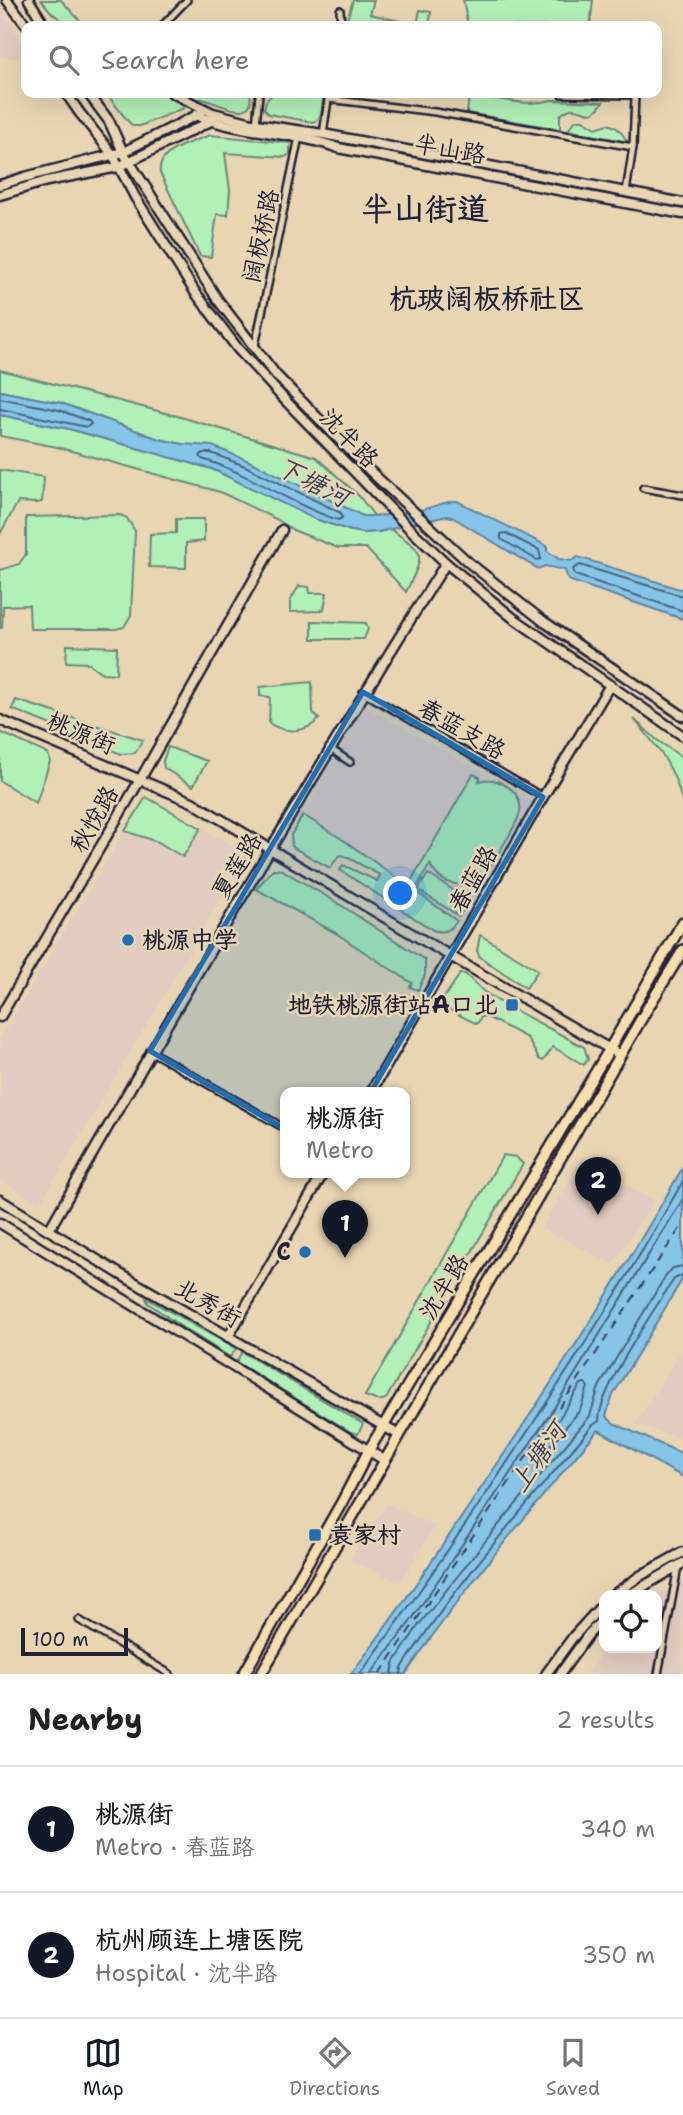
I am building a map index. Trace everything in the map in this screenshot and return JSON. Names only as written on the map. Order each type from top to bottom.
[{"type":"main road","points":[[7,0],[23,21]]},
{"type":"main road","points":[[14,0],[24,21]]},
{"type":"main road","points":[[29,0],[42,21]]},
{"type":"main road","name":"沈半路","points":[[69,98],[113,155],[135,197],[195,292],[238,349],[409,528],[446,563],[512,617],[683,736]]},
{"type":"main road","name":"沈半路","points":[[92,98],[109,121],[123,152],[218,300],[276,375],[370,471],[468,562],[578,646],[683,716]]},
{"type":"main road","name":"半山路","points":[[181,98],[210,115],[300,134],[323,134],[683,204]]},
{"type":"main road","points":[[0,185],[123,152],[196,115],[210,115]]},
{"type":"main road","points":[[0,195],[47,181],[118,167],[210,115]]},
{"type":"main road","name":"半山路","points":[[210,115],[300,134],[385,157],[683,214]]},
{"type":"main road","name":"秋悦路","points":[[0,1017],[141,778],[282,530]]},
{"type":"main road","name":"夏莲路","points":[[49,1230],[269,848],[363,692],[446,563]]},
{"type":"main road","name":"春蓝路","points":[[375,1087],[610,685]]},
{"type":"main road","name":"桃源街","points":[[0,720],[192,802],[620,1055]]},
{"type":"main road","name":"沈半路","points":[[244,1674],[342,1503],[369,1450],[683,922]]},
{"type":"main road","name":"沈半路","points":[[261,1674],[683,950]]},
{"type":"main road","points":[[228,1337],[321,1178]]},
{"type":"main road","name":"北秀街","points":[[0,1200],[228,1337],[399,1435]]},
{"type":"main road","name":"北秀街","points":[[0,1223],[384,1460]]},
{"type":"main road","points":[[620,1590],[683,1552]]},
{"type":"main road","points":[[637,1590],[680,1564]]},
{"type":"main road","points":[[546,1674],[573,1637],[599,1608]]},
{"type":"main road","points":[[560,1674],[599,1623]]},
{"type":"street","points":[[167,21],[187,0]]},
{"type":"street","points":[[340,10],[341,21]]},
{"type":"street","points":[[256,124],[259,98]]},
{"type":"street","points":[[323,134],[329,98]]},
{"type":"street","points":[[341,98],[633,147]]},
{"type":"street","points":[[626,192],[633,147],[635,98]]},
{"type":"street","name":"阔板桥路","points":[[255,348],[300,134]]},
{"type":"street","points":[[643,488],[683,495]]},
{"type":"street","name":"春蓝支路","points":[[363,692],[543,797]]},
{"type":"street","points":[[329,748],[351,762]]},
{"type":"street","points":[[150,1051],[280,1126]]},
{"type":"street","points":[[658,1674],[680,1564]]},
{"type":"street","points":[[79,1620],[170,1674]]},
{"type":"highlighted area","points":[[363,692],[543,797],[333,1157],[150,1051]]},
{"type":"shaded area","points":[[0,6],[21,42],[21,58],[0,58]]},
{"type":"shaded area","points":[[369,709],[530,801],[457,921],[345,841],[303,815],[363,710]]},
{"type":"shaded area","name":"桃源中学","points":[[201,828],[248,854],[40,1204],[0,1180],[0,1038],[125,831],[158,842],[183,857]]},
{"type":"shaded area","points":[[582,1160],[654,1201],[613,1265],[542,1228]]},
{"type":"shaded area","points":[[683,1348],[683,1439],[635,1424]]},
{"type":"shaded area","points":[[387,1504],[435,1526],[400,1583],[349,1560]]},
{"type":"shaded area","points":[[683,1582],[682,1674],[586,1674],[603,1653],[662,1653],[662,1592]]},
{"type":"green space","points":[[41,0],[61,0],[80,21],[62,21]]},
{"type":"green space","points":[[353,0],[374,0],[370,14],[400,21],[347,21]]},
{"type":"green space","points":[[463,0],[593,0],[591,21],[467,21]]},
{"type":"green space","points":[[420,10],[431,12],[430,21],[418,21]]},
{"type":"green space","points":[[110,98],[176,98],[181,100],[184,108],[140,126],[133,126]]},
{"type":"green space","points":[[190,98],[250,98],[250,103],[247,108],[241,110]]},
{"type":"green space","points":[[269,98],[323,98],[321,114],[318,120],[312,122],[269,114],[264,109]]},
{"type":"green space","points":[[469,98],[527,103],[551,100],[603,102],[591,113],[576,109],[566,111],[560,115],[560,129],[467,113]]},
{"type":"green space","points":[[576,120],[583,120],[596,128],[611,125],[619,130],[627,142],[568,130]]},
{"type":"green space","points":[[210,135],[290,143],[290,154],[285,157],[225,153],[230,190],[228,215],[217,214],[211,257],[200,256],[160,173],[164,158],[170,153]]},
{"type":"green space","points":[[0,370],[177,416],[316,457],[359,496],[375,517],[363,516],[182,444],[159,439],[61,403],[0,391]]},
{"type":"green space","points":[[0,415],[69,429],[212,469],[315,519],[348,530],[362,533],[390,529],[416,549],[419,555],[417,569],[406,592],[366,548],[338,548],[293,530],[220,492],[57,447],[0,436]]},
{"type":"green space","points":[[0,470],[44,477],[42,502],[18,502],[0,534]]},
{"type":"green space","points":[[120,515],[127,518],[135,531],[131,615],[124,627],[30,629],[29,605],[3,606],[0,628],[0,570],[19,564],[26,554],[26,517]]},
{"type":"green space","points":[[176,519],[204,519],[204,541],[186,543],[186,568],[149,567],[150,534],[176,533]]},
{"type":"green space","points":[[299,586],[309,587],[310,593],[327,593],[324,609],[290,612],[290,601]]},
{"type":"green space","points":[[312,621],[366,623],[368,629],[364,639],[312,639]]},
{"type":"green space","points":[[67,645],[117,647],[116,674],[102,673],[88,663],[66,662]]},
{"type":"green space","points":[[312,682],[313,712],[319,719],[314,724],[302,729],[288,730],[269,723],[270,697],[260,696],[260,687]]},
{"type":"green space","points":[[16,700],[143,740],[135,753],[121,754],[12,709]]},
{"type":"green space","points":[[634,719],[657,740],[683,758],[683,804],[675,778],[664,758]]},
{"type":"green space","points":[[0,732],[48,754],[50,761],[36,803],[0,781]]},
{"type":"green space","points":[[168,747],[207,761],[193,786],[164,768],[163,761]]},
{"type":"green space","points":[[473,774],[480,777],[479,781],[496,781],[515,793],[520,812],[515,826],[485,874],[478,879],[463,884],[447,882],[440,878],[430,864],[417,887],[410,883]]},
{"type":"green space","points":[[146,797],[201,828],[183,857],[158,842],[125,831]]},
{"type":"green space","points":[[303,815],[345,841],[457,921],[446,930],[433,930],[340,870],[343,865],[377,881],[380,875],[343,855],[339,856],[330,868],[292,847],[291,835]]},
{"type":"green space","points":[[273,869],[282,870],[336,902],[425,960],[425,975],[418,990],[410,987],[412,983],[334,932],[256,889]]},
{"type":"green space","points":[[428,874],[469,900],[459,916],[418,890]]},
{"type":"green space","points":[[480,935],[538,970],[526,988],[480,957],[477,951]]},
{"type":"green space","points":[[460,974],[465,974],[498,1001],[584,1047],[588,1059],[584,1065],[553,1047],[543,1061],[539,1059],[527,1038],[485,1016],[481,1017],[477,1024],[439,1005]]},
{"type":"green space","points":[[503,1155],[516,1157],[523,1164],[386,1399],[378,1401],[365,1396]]},
{"type":"green space","points":[[146,1298],[236,1349],[230,1357],[180,1326],[148,1303]]},
{"type":"green space","points":[[242,1352],[363,1424],[358,1434],[236,1362]]},
{"type":"water","points":[[0,391],[61,403],[159,439],[212,446],[363,516],[402,513],[457,501],[547,546],[547,551],[559,559],[571,561],[578,557],[683,590],[683,619],[568,580],[565,570],[545,566],[538,569],[452,517],[378,532],[348,530],[315,519],[212,469],[69,429],[0,415]]},
{"type":"water","name":"上塘河","points":[[683,1167],[683,1278],[613,1395],[606,1416],[613,1423],[683,1454],[683,1477],[598,1430],[474,1580],[406,1674],[351,1674],[532,1411],[610,1290]]},
{"type":"ferry route","points":[[380,1674],[683,1224]]},
{"type":"place","name":"桃源中学","points":[[128,940]]},
{"type":"place","name":"地铁桃源街站A口北","points":[[512,1005]]},
{"type":"place","name":"杭州顾连上塘医院","points":[[598,1215]]},
{"type":"place","name":"C","points":[[305,1252]]},
{"type":"place","name":"桃源街","points":[[345,1258]]},
{"type":"place","name":"袁家村","points":[[315,1535]]},
{"type":"district","name":"半山街道","points":[[425,209]]},
{"type":"district","name":"杭玻阔板桥社区","points":[[487,298]]},
{"type":"water label","name":"下塘河","points":[[313,482]]}]
